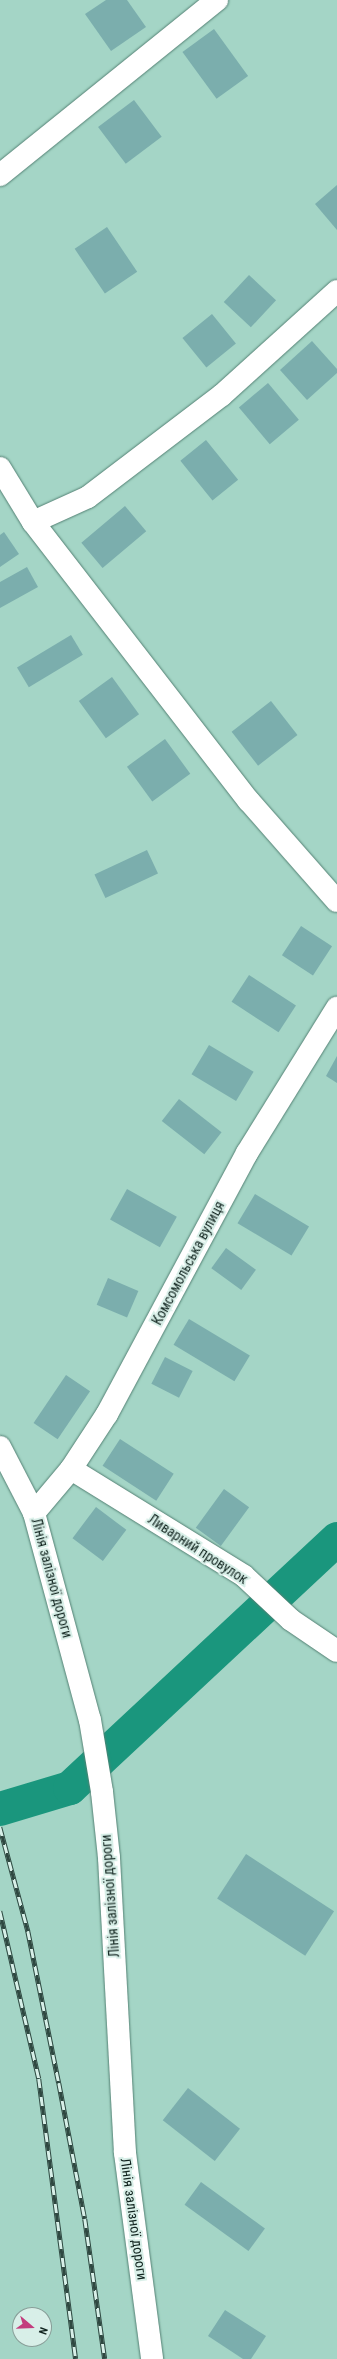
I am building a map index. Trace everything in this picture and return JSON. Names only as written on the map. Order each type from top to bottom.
[{"type":"street","points":[[0,175],[217,0]]},
{"type":"street","points":[[33,522],[88,496],[222,395],[337,291]]},
{"type":"street","points":[[0,468],[33,522],[248,801],[337,901]]},
{"type":"street","name":"Комсомольська вулиця","points":[[34,1513],[71,1469],[107,1414],[247,1153],[337,1008]]},
{"type":"street","name":"Лінія залізної дороги","points":[[0,1447],[34,1513],[90,1720],[102,1792],[109,1858],[125,2152],[152,2359]]},
{"type":"street","name":"Ливарний провулок","points":[[71,1469],[244,1576],[292,1620],[337,1651]]},
{"type":"building","points":[[106,0],[127,0],[146,27],[111,51],[85,14]]},
{"type":"building","points":[[214,29],[248,76],[217,99],[182,52]]},
{"type":"building","points":[[134,100],[162,137],[126,164],[98,127]]},
{"type":"building","points":[[337,185],[337,230],[315,204]]},
{"type":"building","points":[[107,227],[137,272],[105,294],[75,249]]},
{"type":"building","points":[[249,275],[276,300],[251,327],[224,302]]},
{"type":"building","points":[[212,314],[236,344],[206,367],[182,338]]},
{"type":"building","points":[[312,341],[337,369],[337,373],[307,400],[280,370]]},
{"type":"building","points":[[268,383],[299,420],[270,444],[239,407]]},
{"type":"building","points":[[206,440],[238,480],[212,500],[180,461]]},
{"type":"building","points":[[125,506],[146,531],[103,568],[81,543]]},
{"type":"building","points":[[4,532],[19,554],[0,567],[0,535]]},
{"type":"building","points":[[27,567],[38,587],[0,608],[0,582]]},
{"type":"building","points":[[71,635],[83,655],[29,687],[17,667]]},
{"type":"building","points":[[112,677],[139,714],[106,738],[79,701]]},
{"type":"building","points":[[271,701],[297,735],[258,766],[232,732]]},
{"type":"building","points":[[165,739],[190,774],[152,801],[127,767]]},
{"type":"building","points":[[147,850],[158,874],[105,898],[94,875]]},
{"type":"building","points":[[301,926],[332,946],[313,976],[282,955]]},
{"type":"building","points":[[249,975],[296,1005],[279,1032],[232,1002]]},
{"type":"building","points":[[209,1045],[254,1072],[236,1101],[191,1074]]},
{"type":"building","points":[[337,1056],[337,1083],[326,1076]]},
{"type":"building","points":[[179,1099],[222,1132],[204,1154],[162,1121]]},
{"type":"building","points":[[127,1189],[177,1217],[160,1247],[110,1220]]},
{"type":"building","points":[[255,1194],[309,1226],[291,1256],[237,1223]]},
{"type":"building","points":[[226,1248],[256,1270],[241,1290],[211,1268]]},
{"type":"building","points":[[108,1278],[138,1291],[127,1318],[97,1305]]},
{"type":"building","points":[[189,1319],[250,1356],[234,1381],[174,1345]]},
{"type":"building","points":[[165,1357],[193,1371],[179,1398],[151,1384]]},
{"type":"building","points":[[66,1375],[90,1391],[58,1439],[34,1423]]},
{"type":"building","points":[[120,1439],[174,1474],[156,1501],[103,1466]]},
{"type":"building","points":[[224,1489],[249,1507],[221,1546],[196,1528]]},
{"type":"building","points":[[96,1507],[126,1530],[103,1561],[73,1538]]},
{"type":"building","points":[[246,1854],[334,1911],[305,1956],[217,1898]]},
{"type":"building","points":[[188,2088],[240,2129],[215,2161],[163,2120]]},
{"type":"building","points":[[201,2182],[265,2228],[248,2251],[185,2205]]},
{"type":"building","points":[[225,2310],[266,2336],[251,2359],[243,2359],[208,2336]]},
{"type":"waterway","points":[[0,1809],[70,1788],[337,1539]]},
{"type":"railway","points":[[0,1827],[28,1931],[59,2083],[85,2219],[105,2359]]},
{"type":"railway","points":[[0,1911],[39,2079],[76,2359]]}]
